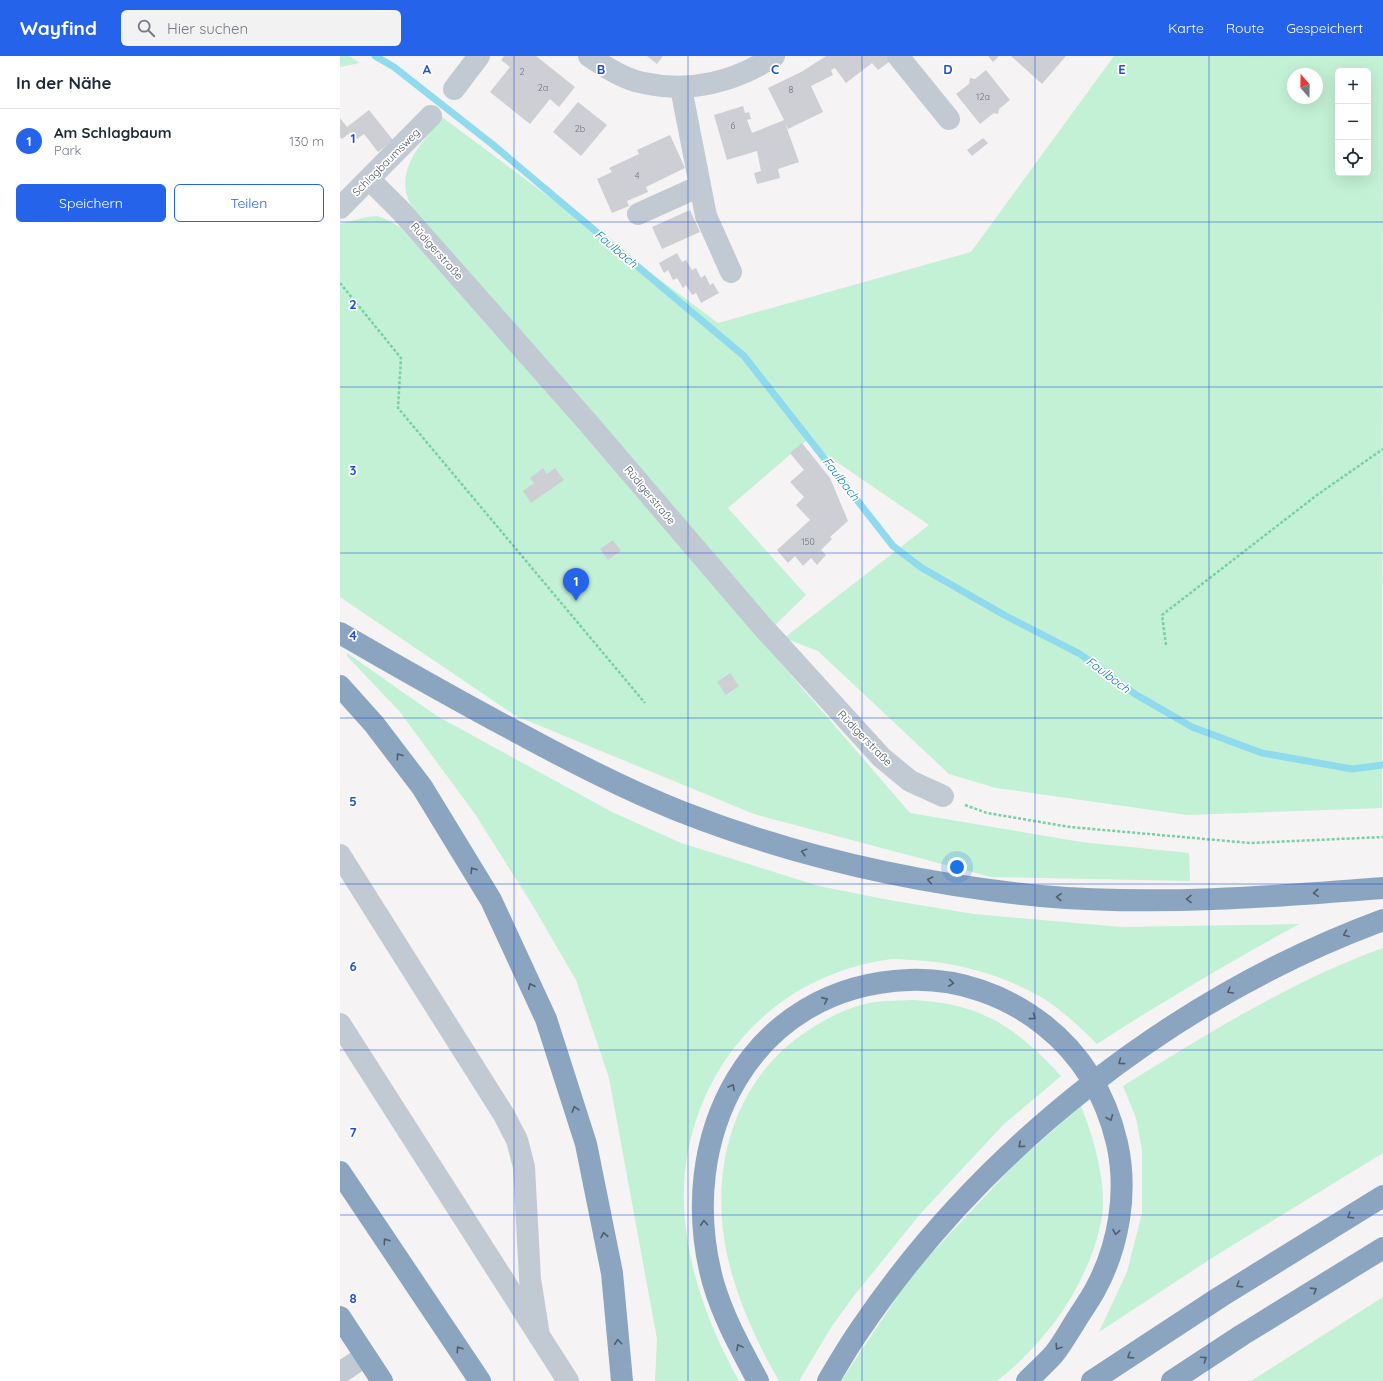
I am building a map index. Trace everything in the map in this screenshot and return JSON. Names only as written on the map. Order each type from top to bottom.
[{"type":"highway","points":[[340,633],[438,690],[597,774],[682,812],[770,842],[859,867],[950,884],[1042,896],[1135,900],[1228,898],[1383,888]]},
{"type":"highway","points":[[340,686],[374,724],[426,794],[491,900],[546,1019],[586,1144],[612,1273],[622,1381]]},
{"type":"highway","points":[[828,1381],[859,1330],[922,1247],[994,1169],[1072,1099],[1156,1036],[1246,982],[1341,936],[1383,920]]},
{"type":"highway","points":[[758,1381],[723,1312],[713,1282],[707,1250],[703,1186],[707,1154],[716,1123],[731,1087],[753,1055],[780,1027],[812,1005],[848,989],[886,980],[925,979],[963,984],[1000,997],[1031,1014],[1058,1036],[1081,1062],[1100,1092],[1113,1124],[1119,1152],[1122,1194],[1115,1242],[1096,1290],[1055,1352],[1027,1381]]},
{"type":"highway","points":[[340,1172],[480,1381]]},
{"type":"highway","points":[[1092,1381],[1226,1293],[1383,1196]]},
{"type":"highway","points":[[1172,1381],[1242,1335],[1383,1248]]},
{"type":"highway","points":[[340,1317],[382,1381]]},
{"type":"street","points":[[454,89],[480,56]]},
{"type":"street","points":[[589,56],[608,69],[642,83],[681,88],[721,82],[756,68],[774,56]]},
{"type":"street","points":[[898,56],[949,119]]},
{"type":"street","points":[[681,88],[706,216],[731,272]]},
{"type":"street","name":"Schlagbaumsweg","points":[[340,208],[431,116]]},
{"type":"street","name":"Rüdigerstraße","points":[[369,179],[401,211],[579,412],[762,625],[881,757],[910,781],[943,796]]},
{"type":"street","points":[[638,214],[700,186]]},
{"type":"street","points":[[340,855],[504,1115],[517,1140],[524,1167],[530,1279],[539,1336]]},
{"type":"street","points":[[340,1024],[568,1381]]},
{"type":"street","points":[[340,1373],[366,1356]]},
{"type":"path","points":[[340,283],[401,358],[398,408],[645,702]]},
{"type":"path","points":[[1166,645],[1162,615],[1317,494],[1383,449]]},
{"type":"path","points":[[943,796],[987,813],[1070,827],[1250,843],[1383,837]]},
{"type":"green space","points":[[340,56],[349,56],[360,63],[340,67]]},
{"type":"green space","points":[[1114,56],[1383,56],[1382,808],[1187,815],[996,788],[949,774],[818,651],[784,638],[929,525],[806,441],[728,508],[806,595],[774,626],[413,209],[407,196],[405,183],[411,160],[442,117],[718,323],[971,252]]},
{"type":"green space","points":[[377,216],[388,220],[401,228],[540,384],[910,813],[1081,842],[1189,853],[1190,881],[991,877],[754,814],[516,716],[340,597],[340,224]]},
{"type":"green space","points":[[347,653],[437,716],[612,812],[681,843],[819,886],[889,900],[974,914],[1121,927],[1299,924],[1197,982],[1097,1044],[1056,1007],[1026,989],[979,971],[929,961],[895,959],[848,969],[814,982],[783,1001],[756,1024],[732,1050],[713,1081],[698,1114],[688,1151],[684,1181],[684,1211],[694,1270],[702,1299],[713,1327],[725,1355],[739,1381],[655,1381],[657,1339],[609,1078],[576,980],[533,906],[475,814],[400,712],[347,656]]},
{"type":"green space","points":[[1383,948],[1383,1153],[1215,1256],[1099,1332],[1127,1272],[1142,1213],[1142,1150],[1136,1118],[1123,1086],[1218,1028],[1281,993],[1348,962]]},
{"type":"green space","points":[[912,1000],[958,1006],[978,1012],[996,1021],[1012,1031],[1028,1044],[1061,1076],[1004,1124],[921,1213],[853,1297],[832,1326],[799,1381],[779,1381],[749,1322],[732,1275],[728,1259],[723,1226],[721,1194],[725,1162],[732,1131],[744,1101],[761,1074],[783,1050],[809,1030],[823,1021],[854,1007],[880,1001]]},
{"type":"green space","points":[[1081,1106],[1090,1130],[1099,1166],[1103,1191],[1101,1221],[1093,1251],[1076,1288],[1066,1306],[1042,1338],[997,1381],[841,1381],[905,1285],[930,1255],[1017,1162]]},
{"type":"green space","points":[[1383,1297],[1383,1381],[1251,1381]]},
{"type":"building","points":[[504,56],[536,56],[575,87],[559,107],[550,99],[530,124],[490,92],[510,67],[501,60]]},
{"type":"building","points":[[647,56],[663,56],[657,64]]},
{"type":"building","points":[[826,56],[890,56],[893,59],[878,70],[872,63],[846,83],[835,68],[831,70],[833,75],[811,86],[823,112],[788,129],[785,123],[799,162],[778,169],[780,178],[757,184],[754,173],[761,171],[757,151],[727,160],[714,115],[743,106],[745,113],[749,112],[751,119],[747,120],[752,133],[784,120],[768,88],[803,71]]},
{"type":"building","points":[[988,56],[999,56],[993,62]]},
{"type":"building","points":[[1011,56],[1066,56],[1042,84]]},
{"type":"building","points":[[986,70],[1010,100],[999,109],[998,114],[994,113],[980,124],[956,94],[969,84],[970,78],[975,79]]},
{"type":"building","points":[[578,102],[607,125],[581,156],[553,132]]},
{"type":"building","points":[[369,110],[393,140],[378,152],[364,134],[357,139],[351,132],[342,139],[340,137],[340,118],[347,127]]},
{"type":"building","points":[[670,135],[685,168],[646,187],[648,192],[627,201],[629,206],[612,213],[597,179],[612,172],[609,168],[639,154],[637,150]]},
{"type":"building","points":[[983,138],[988,143],[972,156],[967,150]]},
{"type":"building","points":[[690,210],[700,232],[662,249],[652,227]]},
{"type":"building","points":[[677,253],[682,262],[686,260],[692,270],[696,268],[701,278],[705,275],[710,285],[713,283],[719,293],[701,303],[696,293],[692,295],[686,285],[683,288],[677,278],[673,280],[668,270],[664,273],[659,263]]},
{"type":"building","points":[[802,443],[830,478],[848,521],[830,537],[832,539],[821,550],[826,555],[817,565],[811,558],[803,566],[795,556],[788,563],[777,550],[810,520],[796,505],[804,497],[790,482],[804,470],[790,453]]},
{"type":"building","points":[[543,468],[547,474],[555,468],[564,480],[531,503],[523,491],[534,483],[530,478]]},
{"type":"building","points":[[613,540],[621,551],[608,560],[600,549]]},
{"type":"building","points":[[730,673],[739,686],[726,695],[717,682]]},
{"type":"waterway","name":"Faulbach","points":[[375,56],[394,67],[492,144],[744,356],[893,546],[922,568],[1006,616],[1080,654],[1135,694],[1192,727],[1262,753],[1352,769],[1383,765]]},
{"type":"place","name":"Am Schlagbaum","points":[[576,601]]}]
